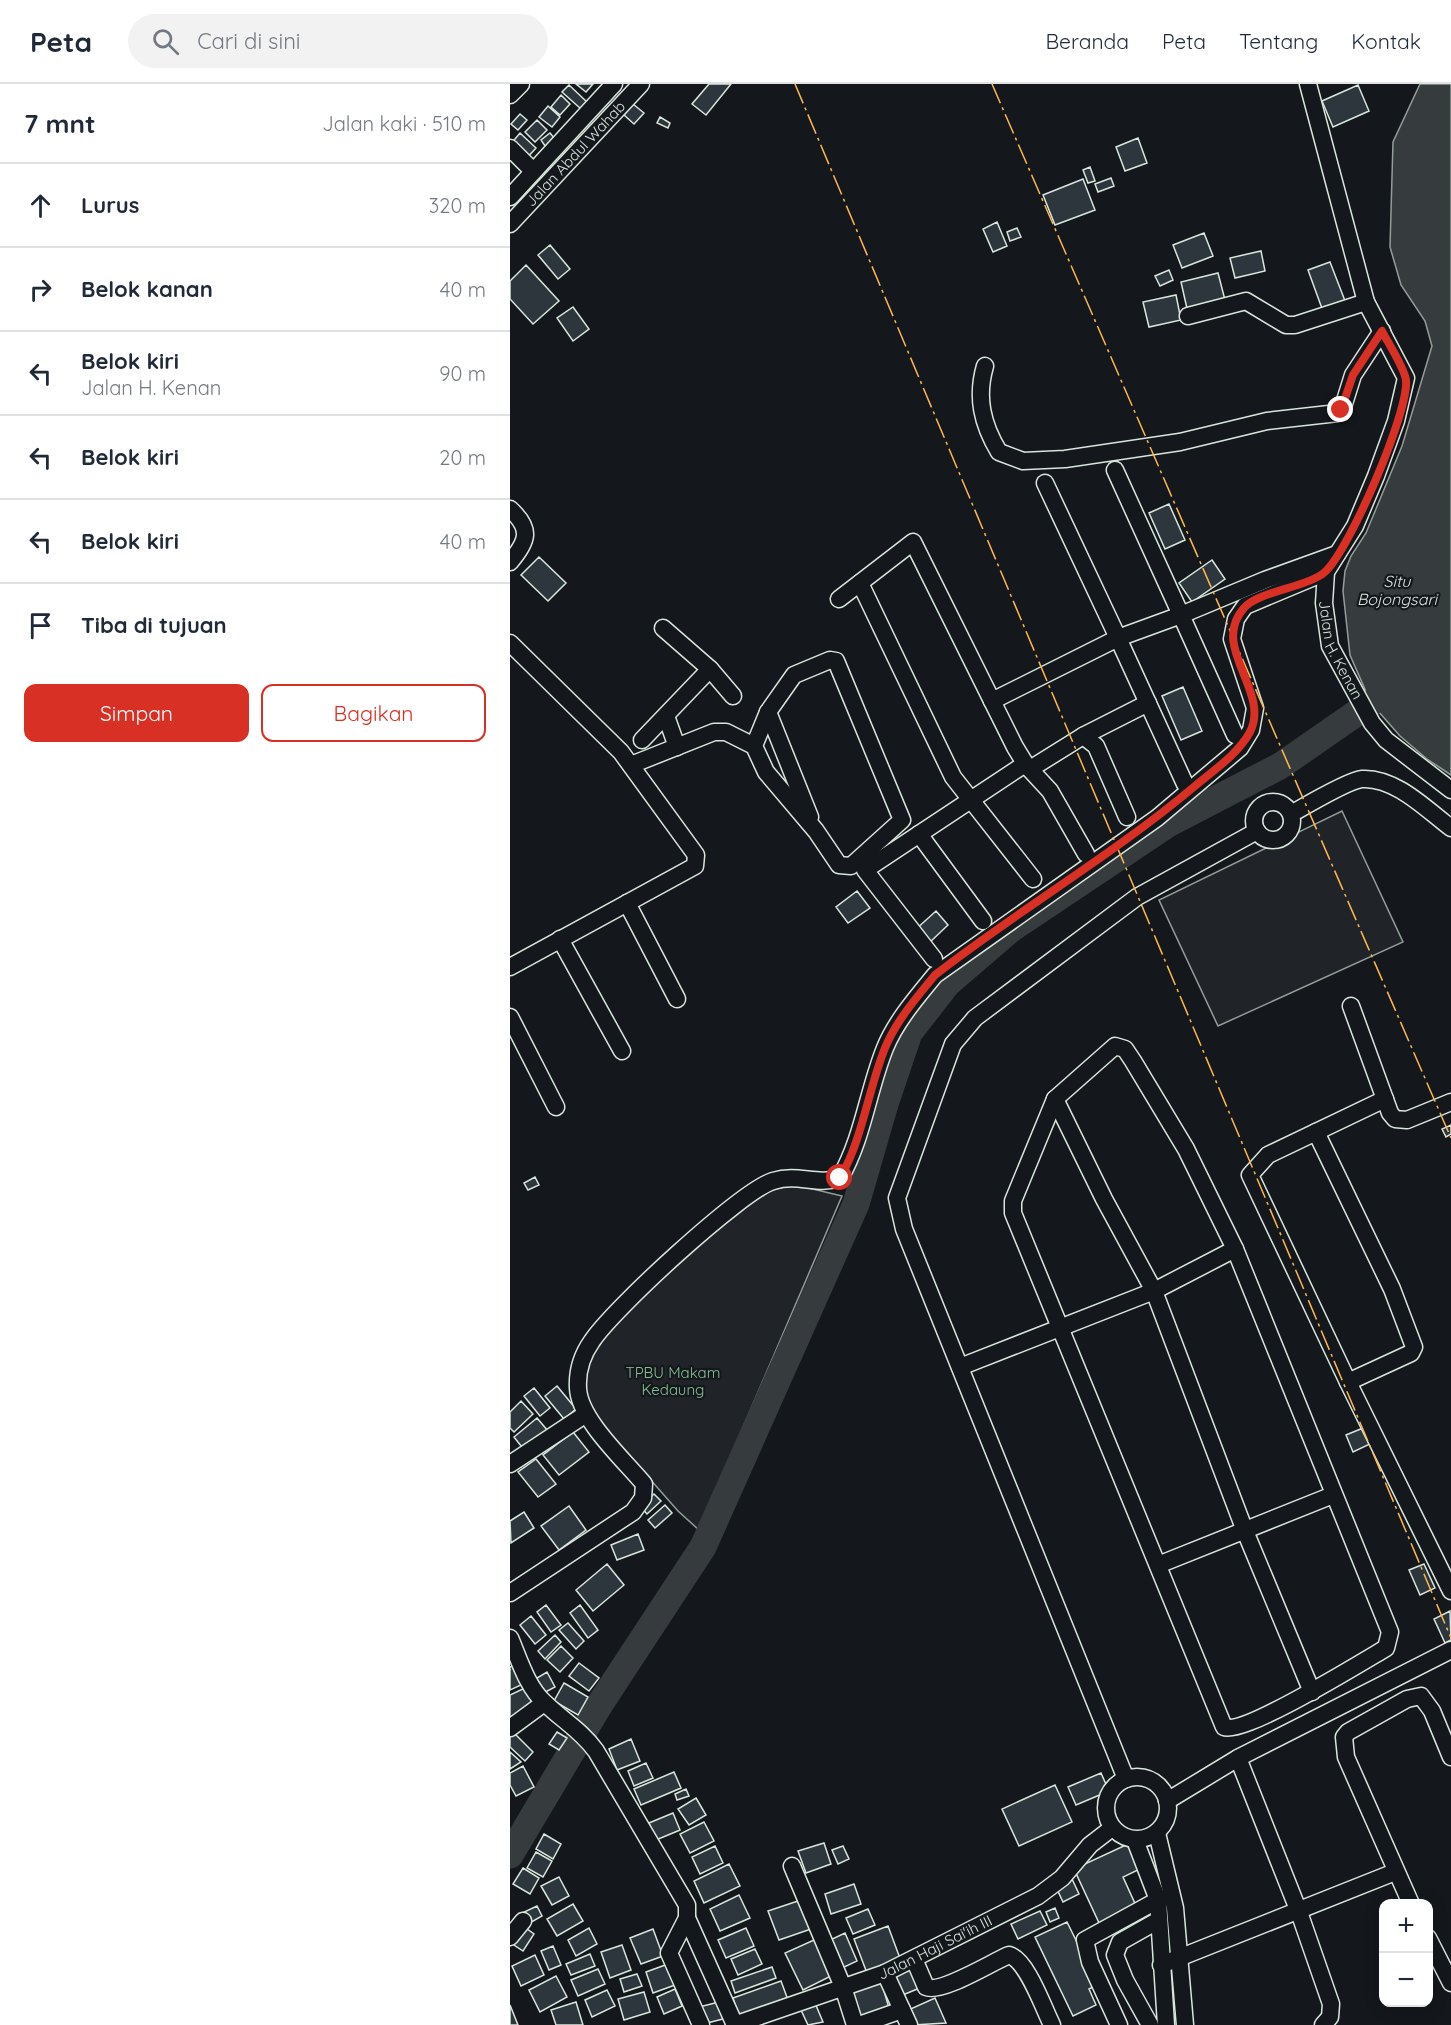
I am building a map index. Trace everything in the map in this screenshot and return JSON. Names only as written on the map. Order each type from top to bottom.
[{"type":"street","points":[[510,95],[521,84]]},
{"type":"street","points":[[510,197],[614,84]]},
{"type":"street","name":"Jalan Abdul Wahab","points":[[510,224],[640,84]]},
{"type":"street","points":[[985,366],[979,397],[987,426],[999,452],[1023,460],[1065,459],[1180,442],[1267,421],[1338,413],[1343,407],[1353,375],[1382,331],[1366,302],[1308,84]]},
{"type":"street","points":[[510,148],[533,171]]},
{"type":"street","points":[[1188,316],[1246,300],[1286,326],[1366,302]]},
{"type":"street","name":"Jalan H. Kenan","points":[[1382,331],[1406,378],[1401,404],[1376,476],[1355,526],[1326,572],[1324,603],[1330,646],[1345,678],[1372,723],[1395,748],[1451,790]]},
{"type":"street","points":[[1114,470],[1236,735]]},
{"type":"street","points":[[1045,483],[1185,784]]},
{"type":"street","points":[[510,509],[526,532],[526,538],[510,562]]},
{"type":"street","points":[[839,599],[913,542],[1028,767],[1050,791],[1086,854]]},
{"type":"street","points":[[992,700],[1118,638],[1337,554]]},
{"type":"street","points":[[510,1593],[633,1512],[643,1498],[644,1484],[581,1405],[578,1388],[582,1356],[593,1338],[678,1254],[729,1209],[771,1181],[798,1176],[825,1183],[840,1178],[850,1160],[886,1046],[912,1004],[935,975],[1157,818],[1240,748],[1251,730],[1255,708],[1232,639],[1236,619],[1245,606],[1326,572]]},
{"type":"street","points":[[860,583],[953,777],[974,800],[1033,879]]},
{"type":"street","points":[[663,628],[710,669],[733,696]]},
{"type":"street","points":[[510,643],[631,765],[696,855],[695,866],[510,967]]},
{"type":"street","points":[[631,765],[714,732],[726,732],[749,743],[766,772],[816,831],[839,866],[845,868],[851,866],[902,820],[836,661],[830,660],[794,675],[749,743]]},
{"type":"street","points":[[642,740],[710,669]]},
{"type":"street","points":[[934,959],[865,870],[918,834],[1028,767],[1148,703]]},
{"type":"street","points":[[768,712],[816,831]]},
{"type":"street","points":[[666,716],[677,747]]},
{"type":"street","points":[[1083,736],[1096,746],[1127,817]]},
{"type":"street","points":[[1291,814],[1361,779],[1382,782],[1393,787],[1451,828]]},
{"type":"street","points":[[1266,802],[1278,802],[1291,814],[1291,828],[1282,838],[1269,840],[1257,831],[1254,815],[1266,802]]},
{"type":"street","points":[[1126,1779],[900,1219],[897,1198],[953,1044],[975,1018],[1137,897],[1257,831]]},
{"type":"street","points":[[918,834],[983,921]]},
{"type":"street","points":[[627,903],[677,999]]},
{"type":"street","points":[[560,939],[622,1051]]},
{"type":"street","points":[[1351,1006],[1390,1113],[1399,1120],[1451,1102]]},
{"type":"street","points":[[510,1017],[556,1107]]},
{"type":"street","points":[[1115,1046],[1125,1048],[1186,1149],[1236,1250],[1390,1632],[1386,1648],[1312,1692],[1238,1727],[1224,1727],[1013,1214],[1013,1201],[1055,1099],[1115,1046]]},
{"type":"street","points":[[1055,1099],[1104,1199],[1154,1291],[1245,1531],[1312,1692]]},
{"type":"street","points":[[1385,1099],[1268,1155],[1250,1175],[1348,1382],[1451,1590]]},
{"type":"street","points":[[1316,1132],[1392,1289],[1414,1347],[1411,1353],[1348,1382]]},
{"type":"street","points":[[960,1367],[1059,1326],[1154,1291],[1236,1250]]},
{"type":"street","points":[[510,1464],[586,1414]]},
{"type":"street","points":[[1158,1565],[1333,1495]]},
{"type":"street","points":[[510,1638],[524,1671],[544,1703],[582,1733],[687,1905],[687,1917],[734,2025]]},
{"type":"street","points":[[1167,1801],[1238,1758],[1451,1650]]},
{"type":"street","points":[[1408,1899],[1346,1757],[1344,1737],[1348,1732],[1407,1699],[1421,1696],[1432,1711],[1451,1757]]},
{"type":"street","points":[[510,1728],[544,1703]]},
{"type":"street","points":[[1238,1758],[1299,1912],[1330,2004],[1330,2017],[1323,2025]]},
{"type":"street","points":[[1146,1778],[1156,1783],[1167,1801],[1167,1818],[1157,1833],[1146,1839],[1135,1840],[1122,1837],[1112,1828],[1106,1815],[1106,1800],[1114,1787],[1126,1779],[1146,1778]]},
{"type":"street","name":"Jalan Haji Sai'ih III","points":[[734,2025],[885,1973],[1038,1896],[1062,1878],[1090,1845],[1112,1828]]},
{"type":"street","points":[[1157,1833],[1170,1880],[1185,2025]]},
{"type":"street","points":[[1135,1840],[1158,1900],[1166,2025]]},
{"type":"street","points":[[792,1866],[857,2025],[905,2018],[885,1973]]},
{"type":"street","points":[[1161,1965],[1180,1960],[1395,1872]]},
{"type":"street","points":[[1119,2025],[1090,1962],[1085,1940],[1158,1900]]},
{"type":"street","points":[[687,1917],[669,1953],[701,2025]]},
{"type":"street","points":[[1150,2025],[1125,1980],[1115,1955],[1120,1942],[1159,1920]]},
{"type":"street","points":[[510,1938],[523,1921]]},
{"type":"street","points":[[1433,1948],[1451,1983]]},
{"type":"street","points":[[914,1959],[926,1986],[932,1989],[947,1985],[1009,1955],[1014,1956],[1022,1964],[1052,2025]]},
{"type":"green space","points":[[1342,811],[1403,942],[1218,1026],[1159,900]]},
{"type":"green space","name":"TPBU Makam Kedaung","points":[[796,1185],[842,1196],[699,1530],[678,1511],[590,1411],[585,1386],[585,1367],[596,1347],[635,1303],[712,1230],[749,1201],[772,1190]]},
{"type":"water","name":"Situ Bojongsari","points":[[1420,84],[1451,84],[1451,775],[1427,759],[1400,736],[1371,703],[1350,655],[1343,591],[1345,571],[1351,556],[1366,533],[1402,446],[1432,346],[1425,321],[1401,285],[1390,247],[1393,142]]},
{"type":"building","points":[[576,84],[593,84],[586,92]]},
{"type":"building","points":[[709,84],[731,84],[706,115],[692,104]]},
{"type":"building","points":[[569,85],[587,102],[581,109],[562,92]]},
{"type":"building","points":[[1358,85],[1369,111],[1333,127],[1322,101]]},
{"type":"building","points":[[561,95],[570,104],[560,115],[551,107]]},
{"type":"building","points":[[633,104],[644,113],[634,124],[624,115]]},
{"type":"building","points":[[548,106],[560,117],[552,127],[539,117]]},
{"type":"building","points":[[520,114],[527,120],[518,130],[511,124]]},
{"type":"building","points":[[660,117],[670,123],[668,128],[657,123]]},
{"type":"building","points":[[537,120],[547,130],[535,142],[525,132]]},
{"type":"building","points":[[520,133],[536,148],[525,160],[510,145]]},
{"type":"building","points":[[550,133],[555,139],[545,146],[541,140]]},
{"type":"building","points":[[1138,138],[1147,163],[1125,171],[1116,147]]},
{"type":"building","points":[[1090,167],[1095,181],[1088,183],[1083,170]]},
{"type":"building","points":[[1111,178],[1114,186],[1098,192],[1095,184]]},
{"type":"building","points":[[1083,179],[1095,210],[1055,225],[1043,195]]},
{"type":"building","points":[[997,222],[1007,246],[993,252],[983,229]]},
{"type":"building","points":[[1017,228],[1021,237],[1010,241],[1007,232]]},
{"type":"building","points":[[1204,233],[1213,256],[1182,268],[1173,245]]},
{"type":"building","points":[[550,245],[570,269],[558,279],[538,255]]},
{"type":"building","points":[[1261,251],[1265,271],[1235,278],[1230,258]]},
{"type":"building","points":[[1330,262],[1347,306],[1324,314],[1308,270]]},
{"type":"building","points":[[526,265],[559,301],[533,324],[510,299],[510,281]]},
{"type":"building","points":[[1169,270],[1173,280],[1160,286],[1155,276]]},
{"type":"building","points":[[1218,273],[1226,304],[1188,313],[1181,282]]},
{"type":"building","points":[[1176,295],[1181,320],[1149,327],[1143,302]]},
{"type":"building","points":[[573,307],[589,329],[573,341],[557,318]]},
{"type":"building","points":[[1169,504],[1185,540],[1165,549],[1149,513]]},
{"type":"building","points":[[539,557],[566,583],[548,601],[521,575]]},
{"type":"building","points":[[1212,560],[1225,579],[1192,602],[1179,583]]},
{"type":"building","points":[[1183,687],[1202,731],[1181,740],[1162,696]]},
{"type":"building","points":[[857,891],[870,908],[848,923],[836,907]]},
{"type":"building","points":[[936,911],[948,925],[928,944],[915,930]]},
{"type":"building","points":[[1451,1125],[1451,1134],[1446,1137],[1442,1129]]},
{"type":"building","points":[[535,1177],[539,1185],[528,1190],[524,1183]]},
{"type":"building","points":[[557,1386],[576,1409],[564,1419],[545,1396]]},
{"type":"building","points":[[534,1388],[550,1408],[540,1416],[524,1396]]},
{"type":"building","points":[[521,1401],[533,1414],[514,1432],[510,1428],[510,1412]]},
{"type":"building","points":[[537,1418],[548,1431],[525,1451],[514,1437]]},
{"type":"building","points":[[1363,1428],[1370,1444],[1353,1452],[1346,1435]]},
{"type":"building","points":[[573,1432],[589,1452],[559,1475],[543,1455]]},
{"type":"building","points":[[536,1459],[556,1484],[538,1497],[518,1472]]},
{"type":"building","points":[[654,1494],[661,1501],[647,1514],[640,1506]]},
{"type":"building","points":[[665,1505],[672,1513],[655,1528],[648,1520]]},
{"type":"building","points":[[569,1506],[586,1530],[559,1550],[541,1526]]},
{"type":"building","points":[[524,1512],[534,1528],[511,1543],[510,1521]]},
{"type":"building","points":[[638,1534],[644,1550],[617,1560],[611,1545]]},
{"type":"building","points":[[607,1564],[624,1585],[593,1611],[576,1590]]},
{"type":"building","points":[[1424,1564],[1435,1588],[1420,1595],[1409,1570]]},
{"type":"building","points":[[546,1605],[561,1625],[551,1632],[537,1612]]},
{"type":"building","points":[[580,1605],[598,1630],[588,1638],[570,1613]]},
{"type":"building","points":[[1450,1611],[1451,1640],[1445,1643],[1434,1619]]},
{"type":"building","points":[[531,1616],[546,1635],[535,1644],[520,1625]]},
{"type":"building","points":[[568,1623],[584,1641],[576,1649],[559,1630]]},
{"type":"building","points":[[555,1635],[561,1642],[545,1659],[538,1651]]},
{"type":"building","points":[[561,1646],[573,1658],[560,1672],[547,1660]]},
{"type":"building","points":[[579,1663],[599,1678],[589,1691],[569,1676]]},
{"type":"building","points":[[512,1666],[521,1685],[510,1690],[510,1667]]},
{"type":"building","points":[[547,1672],[555,1687],[540,1695],[532,1681]]},
{"type":"building","points":[[564,1683],[588,1697],[578,1715],[554,1701]]},
{"type":"building","points":[[527,1687],[536,1708],[510,1719],[510,1695]]},
{"type":"building","points":[[557,1732],[567,1738],[559,1750],[549,1744]]},
{"type":"building","points":[[514,1733],[533,1752],[525,1761],[510,1747],[510,1737]]},
{"type":"building","points":[[631,1739],[640,1761],[617,1770],[609,1749]]},
{"type":"building","points":[[510,1752],[521,1762],[510,1769]]},
{"type":"building","points":[[646,1763],[653,1778],[634,1786],[628,1771]]},
{"type":"building","points":[[523,1766],[534,1787],[516,1796],[510,1785],[510,1773]]},
{"type":"building","points":[[674,1772],[681,1788],[641,1805],[634,1789]]},
{"type":"building","points":[[1101,1773],[1109,1791],[1076,1805],[1068,1787]]},
{"type":"building","points":[[1055,1785],[1072,1822],[1019,1846],[1002,1809]]},
{"type":"building","points":[[686,1789],[689,1796],[677,1800],[675,1794]]},
{"type":"building","points":[[696,1798],[706,1815],[689,1825],[678,1809]]},
{"type":"building","points":[[673,1813],[680,1830],[656,1840],[649,1823]]},
{"type":"building","points":[[704,1822],[714,1841],[690,1853],[680,1834]]},
{"type":"building","points":[[544,1834],[561,1844],[553,1859],[536,1849]]},
{"type":"building","points":[[824,1843],[831,1864],[806,1873],[798,1851]]},
{"type":"building","points":[[1128,1844],[1140,1869],[1123,1877],[1137,1908],[1100,1925],[1074,1869]]},
{"type":"building","points":[[715,1846],[723,1863],[700,1874],[692,1857]]},
{"type":"building","points":[[843,1846],[849,1859],[838,1864],[832,1850]]},
{"type":"building","points":[[536,1852],[552,1861],[543,1877],[527,1868]]},
{"type":"building","points":[[729,1864],[740,1886],[704,1903],[694,1881]]},
{"type":"building","points":[[523,1868],[539,1878],[530,1894],[513,1884]]},
{"type":"building","points":[[559,1877],[569,1896],[552,1905],[541,1886]]},
{"type":"building","points":[[1072,1879],[1079,1894],[1063,1902],[1056,1887]]},
{"type":"building","points":[[854,1884],[861,1904],[831,1914],[825,1894]]},
{"type":"building","points":[[739,1895],[750,1918],[720,1931],[710,1909]]},
{"type":"building","points":[[801,1900],[811,1929],[779,1940],[768,1911]]},
{"type":"building","points":[[573,1904],[583,1921],[557,1936],[547,1919]]},
{"type":"building","points":[[537,1906],[542,1916],[528,1924],[522,1913]]},
{"type":"building","points":[[1055,1908],[1059,1918],[1050,1922],[1046,1912]]},
{"type":"building","points":[[868,1909],[875,1925],[853,1934],[846,1918]]},
{"type":"building","points":[[1040,1911],[1047,1925],[1018,1939],[1011,1924]]},
{"type":"building","points":[[1067,1922],[1098,1985],[1089,1989],[1096,2005],[1073,2016],[1035,1937]]},
{"type":"building","points":[[523,1926],[534,1934],[523,1951],[511,1943]]},
{"type":"building","points":[[888,1926],[901,1961],[867,1973],[854,1939]]},
{"type":"building","points":[[589,1928],[597,1944],[576,1956],[568,1940]]},
{"type":"building","points":[[746,1928],[754,1946],[726,1958],[718,1940]]},
{"type":"building","points":[[653,1929],[663,1956],[641,1964],[630,1938]]},
{"type":"building","points":[[845,1933],[857,1961],[840,1969],[828,1941]]},
{"type":"building","points":[[814,1940],[831,1976],[803,1990],[785,1953]]},
{"type":"building","points":[[622,1945],[631,1970],[610,1978],[601,1952]]},
{"type":"building","points":[[553,1946],[561,1965],[549,1970],[541,1951]]},
{"type":"building","points":[[755,1949],[762,1964],[738,1975],[731,1959]]},
{"type":"building","points":[[590,1954],[595,1966],[571,1975],[566,1964]]},
{"type":"building","points":[[535,1955],[544,1975],[521,1986],[512,1966]]},
{"type":"building","points":[[668,1964],[675,1985],[653,1993],[646,1972]]},
{"type":"building","points":[[772,1967],[776,1978],[735,1993],[731,1981]]},
{"type":"building","points":[[914,1968],[922,1987],[898,1997],[890,1978]]},
{"type":"building","points":[[598,1969],[605,1984],[578,1996],[571,1980]]},
{"type":"building","points":[[637,1974],[642,1986],[624,1992],[620,1979]]},
{"type":"building","points":[[556,1976],[567,1997],[540,2012],[529,1990]]},
{"type":"building","points":[[781,1981],[788,2000],[739,2017],[733,1998]]},
{"type":"building","points":[[881,1981],[889,2008],[857,2019],[849,1992]]},
{"type":"building","points":[[675,1989],[682,2006],[664,2014],[657,1997]]},
{"type":"building","points":[[607,1990],[615,2006],[592,2017],[585,2000]]},
{"type":"building","points":[[644,1992],[650,2012],[624,2020],[618,1999]]},
{"type":"building","points":[[935,1998],[946,2023],[913,2025],[906,2011]]},
{"type":"building","points":[[723,2001],[727,2018],[703,2024],[699,2007]]},
{"type":"building","points":[[576,2002],[583,2025],[556,2025],[551,2010]]},
{"type":"building","points":[[815,2003],[823,2022],[808,2025],[801,2010]]},
{"type":"building","points":[[510,2005],[518,2025],[510,2025]]},
{"type":"waterway","points":[[510,1855],[600,1704],[703,1547],[856,1204],[885,1104],[909,1033],[947,984],[1011,929],[1168,824],[1280,766],[1371,703]]},
{"type":"power","points":[[795,84],[1451,1638]]},
{"type":"power","points":[[992,84],[1451,1138]]},
{"type":"route","points":[[840,1178],[850,1160],[886,1046],[912,1004],[935,975],[972,946],[1157,818],[1240,748],[1251,730],[1255,708],[1232,639],[1236,619],[1245,606],[1326,572],[1355,526],[1376,476],[1404,396],[1406,378],[1382,331],[1353,375],[1341,410]]}]
